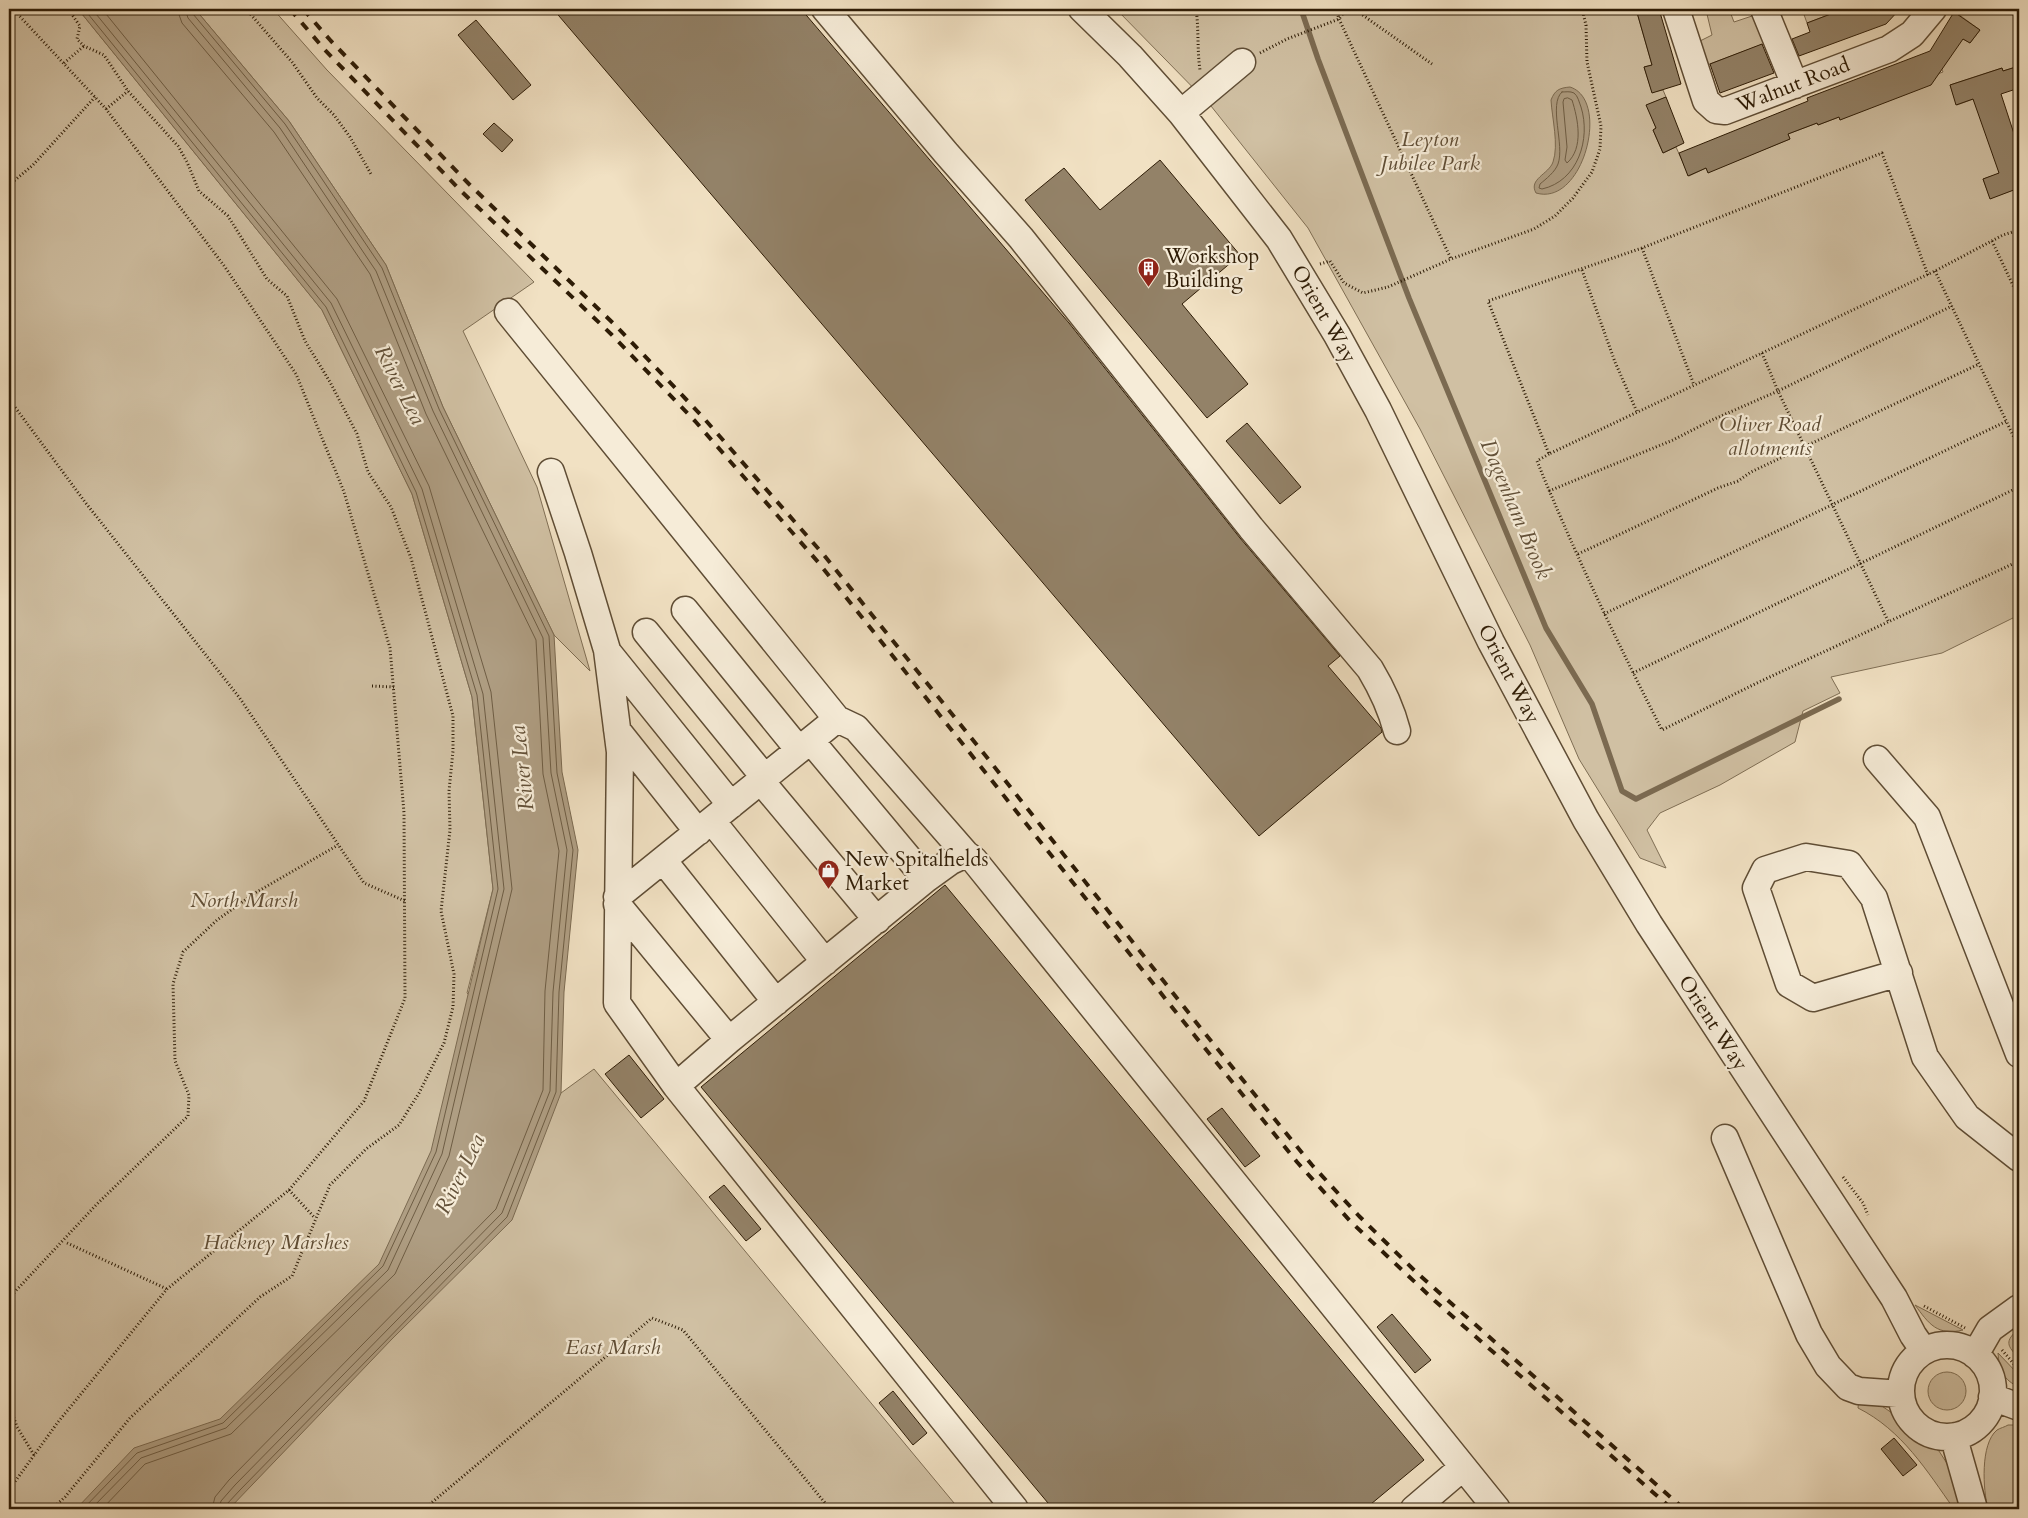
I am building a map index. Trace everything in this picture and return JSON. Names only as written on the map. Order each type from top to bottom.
[{"type":"street","points":[[825,9],[946,153],[1021,238],[1251,528],[1370,669],[1389,704],[1397,731]]},
{"type":"street","name":"Orient Way","points":[[1082,9],[1130,56],[1181,112],[1279,239],[1311,290],[1378,410],[1491,642],[1586,820],[1649,924],[1894,1298],[1913,1335],[1924,1351]]},
{"type":"street","name":"Walnut Road","points":[[1676,9],[1704,95],[1710,106],[1716,110],[1725,111],[1902,42],[1922,23],[1933,9]]},
{"type":"street","points":[[1764,9],[1795,85]]},
{"type":"street","points":[[1181,112],[1242,62]]},
{"type":"street","points":[[508,312],[837,719],[856,728],[966,854],[981,868],[1462,1468],[1497,1509]]},
{"type":"street","points":[[551,472],[607,650],[620,752],[617,1003],[676,1086],[1015,1509]]},
{"type":"street","points":[[685,610],[926,879]]},
{"type":"street","points":[[646,632],[877,920]]},
{"type":"street","points":[[607,650],[714,819],[825,962]]},
{"type":"street","points":[[617,900],[663,860],[837,719]]},
{"type":"street","points":[[617,730],[714,819]]},
{"type":"street","points":[[1877,759],[1927,817],[2019,1054]]},
{"type":"street","points":[[676,1086],[729,1040],[926,879],[951,861],[966,854]]},
{"type":"street","points":[[1899,973],[1813,998],[1789,984],[1756,888],[1765,870],[1806,857],[1849,864],[1874,898],[1899,973],[1925,1057],[1967,1118],[2019,1158]]},
{"type":"street","points":[[663,860],[776,1002]]},
{"type":"street","points":[[617,900],[729,1040]]},
{"type":"street","points":[[1725,1138],[1809,1334],[1828,1366],[1848,1387],[1860,1391],[1901,1394]]},
{"type":"street","points":[[1986,1352],[1946,1345],[1924,1351],[1908,1366],[1902,1380],[1901,1394],[1905,1410],[1917,1427],[1936,1436],[1956,1436],[1966,1433],[1978,1425],[1986,1414],[1992,1396],[1986,1352],[1990,1329],[2019,1308]]},
{"type":"street","points":[[1992,1396],[2019,1406]]},
{"type":"street","points":[[1956,1436],[1959,1459],[1974,1509]]},
{"type":"street","points":[[1414,1509],[1462,1468]]},
{"type":"path","points":[[9,1490],[58,1422],[167,1289],[289,1190],[364,1101],[405,998],[404,813],[390,648],[344,492],[296,374],[225,266],[106,109],[13,9]]},
{"type":"path","points":[[52,1509],[65,1497],[130,1418],[260,1297],[292,1276],[330,1185],[366,1149],[399,1125],[418,1093],[444,1043],[453,1007],[454,974],[441,911],[450,830],[449,791],[453,751],[453,716],[411,558],[391,507],[368,472],[357,434],[330,382],[305,341],[287,296],[266,279],[228,216],[199,192],[187,162],[178,146],[128,91],[104,55],[84,46],[77,40],[80,26],[68,9]]},
{"type":"path","points":[[246,9],[292,62],[317,98],[334,115],[350,137],[371,174]]},
{"type":"path","points":[[1196,9],[1200,73]]},
{"type":"path","points":[[1225,9],[1243,13],[1256,13],[1265,9]]},
{"type":"path","points":[[1336,9],[1451,259]]},
{"type":"path","points":[[1242,62],[1287,39],[1339,19],[1346,9]]},
{"type":"path","points":[[1354,9],[1432,64]]},
{"type":"path","points":[[1318,265],[1330,261],[1344,283],[1363,293],[1388,287],[1451,259],[1534,229],[1555,216],[1574,198],[1592,172],[1600,149],[1601,126],[1586,62],[1586,25],[1582,9]]},
{"type":"path","points":[[64,63],[84,46]]},
{"type":"path","points":[[106,109],[128,91]]},
{"type":"path","points":[[9,185],[34,164],[95,97]]},
{"type":"path","points":[[1549,454],[1488,301],[1642,248],[1882,153],[1928,275]]},
{"type":"path","points":[[2019,230],[2003,235],[1928,275],[1537,461],[1604,614],[1662,730],[1759,682],[2019,561]]},
{"type":"path","points":[[1992,241],[2019,298]]},
{"type":"path","points":[[1642,248],[1694,385]]},
{"type":"path","points":[[1582,270],[1615,362],[1637,412]]},
{"type":"path","points":[[1935,271],[2019,448]]},
{"type":"path","points":[[1550,491],[1673,440],[1952,306]]},
{"type":"path","points":[[1762,353],[1778,391],[1888,621]]},
{"type":"path","points":[[1578,554],[1718,488],[1738,481],[1751,472],[1979,364]]},
{"type":"path","points":[[9,399],[85,502],[238,697],[364,883],[404,900]]},
{"type":"path","points":[[1604,614],[2007,421]]},
{"type":"path","points":[[1633,673],[2019,487]]},
{"type":"path","points":[[372,686],[394,687]]},
{"type":"path","points":[[9,1298],[98,1204],[188,1116],[189,1095],[175,1061],[173,984],[183,952],[217,920],[255,893],[338,845]]},
{"type":"path","points":[[1838,1169],[1863,1203],[1870,1221]]},
{"type":"path","points":[[289,1190],[315,1218]]},
{"type":"path","points":[[67,1243],[167,1289]]},
{"type":"path","points":[[1921,1305],[1967,1329]]},
{"type":"path","points":[[424,1509],[652,1318],[683,1330],[830,1509]]},
{"type":"path","points":[[1986,1352],[2005,1352],[2019,1370]]},
{"type":"path","points":[[9,1404],[17,1426],[34,1455]]},
{"type":"green space","name":"North Marsh","points":[[9,9],[78,9],[322,310],[412,494],[472,697],[493,889],[467,993],[561,1093],[594,1069],[959,1509],[9,1509]]},
{"type":"green space","points":[[195,9],[273,9],[327,70],[534,282],[463,331],[537,487],[590,671],[554,635],[443,407],[386,265],[289,121]]},
{"type":"green space","name":"Oliver Road allotments","points":[[1116,9],[1636,9],[1652,65],[1644,67],[1652,92],[1663,90],[1666,97],[1647,105],[1656,128],[1653,130],[1663,153],[1676,147],[1689,176],[1706,168],[1708,172],[1790,139],[1788,134],[1817,123],[1818,125],[1839,117],[1840,120],[1943,72],[1937,59],[1963,39],[1970,43],[1980,30],[1958,14],[1962,9],[2000,9],[2019,18],[2019,66],[2003,71],[2002,68],[1950,85],[1957,105],[1976,98],[2001,173],[1983,179],[1990,198],[2019,188],[2019,615],[1942,653],[1831,677],[1840,693],[1803,711],[1795,742],[1720,785],[1660,813],[1647,830],[1666,868],[1640,858],[1579,759],[1530,645],[1420,429],[1308,228],[1211,106]]},
{"type":"green space","points":[[1692,9],[1729,9],[1734,22],[1755,15],[1766,43],[1707,65],[1700,41],[1712,35],[1706,10],[1693,13]]},
{"type":"green space","points":[[1802,9],[1844,9],[1807,23]]},
{"type":"green space","points":[[1915,1305],[1963,1330],[1946,1331],[1934,1327]]},
{"type":"green space","points":[[2019,1329],[2019,1358],[2010,1347],[2009,1340]]},
{"type":"green space","points":[[1998,1353],[2019,1375],[2019,1387],[2009,1381],[2003,1373],[1999,1364]]},
{"type":"green space","points":[[1947,1372],[1961,1377],[1966,1391],[1961,1405],[1947,1410],[1933,1405],[1928,1391],[1933,1377]]},
{"type":"green space","points":[[1859,1397],[1876,1402],[1892,1413],[1903,1428],[1939,1451],[1948,1465],[1963,1509],[1954,1509],[1923,1466],[1901,1440],[1874,1417],[1858,1408]]},
{"type":"green space","points":[[2008,1425],[2019,1425],[2019,1509],[1988,1509],[1984,1479],[1985,1456],[1992,1437],[1997,1430]]},
{"type":"water","name":"River Lea","points":[[78,9],[195,9],[289,121],[386,265],[443,407],[554,635],[562,772],[578,850],[564,992],[561,1093],[512,1220],[392,1339],[229,1509],[76,1509],[134,1448],[220,1419],[379,1264],[431,1151],[493,889],[472,697],[412,494],[322,310]]},
{"type":"water","points":[[1570,87],[1582,96],[1589,111],[1590,130],[1586,150],[1578,169],[1567,184],[1553,193],[1536,193],[1534,188],[1537,180],[1551,166],[1555,155],[1551,100],[1558,90]]},
{"type":"building","points":[[553,9],[801,9],[1069,323],[1240,538],[1340,656],[1328,666],[1381,728],[1382,732],[1259,836]]},
{"type":"building","points":[[1636,9],[1659,9],[1681,84],[1652,93],[1644,67],[1652,65]]},
{"type":"building","points":[[1844,9],[1900,9],[1886,24],[1799,56],[1792,39],[1810,32],[1807,23]]},
{"type":"building","points":[[1954,12],[1980,30],[1970,43],[1963,39],[1931,85],[1840,120],[1839,117],[1818,125],[1817,123],[1788,134],[1790,139],[1708,173],[1706,168],[1688,176],[1679,153],[1808,101],[1807,98],[1930,51]]},
{"type":"building","points":[[476,20],[531,85],[513,100],[458,35]]},
{"type":"building","points":[[1762,44],[1774,73],[1720,93],[1710,64]]},
{"type":"building","points":[[2019,66],[2019,88],[2001,94],[2019,149],[2019,188],[1990,199],[1983,179],[1999,173],[1973,99],[1956,105],[1950,85],[2002,68],[2003,71]]},
{"type":"building","points":[[1666,97],[1684,143],[1663,153],[1653,130],[1656,128],[1646,105]]},
{"type":"building","points":[[494,123],[513,140],[502,152],[483,134]]},
{"type":"building","name":"Workshop Building","points":[[1160,160],[1240,255],[1182,304],[1248,384],[1207,418],[1025,200],[1064,168],[1100,210]]},
{"type":"building","points":[[1247,423],[1301,487],[1280,504],[1226,441]]},
{"type":"building","points":[[945,885],[1424,1460],[1365,1509],[1053,1509],[701,1087]]},
{"type":"building","points":[[629,1055],[664,1099],[641,1118],[605,1074]]},
{"type":"building","points":[[1222,1108],[1260,1156],[1245,1167],[1207,1119]]},
{"type":"building","points":[[724,1185],[761,1229],[746,1241],[709,1197]]},
{"type":"building","points":[[1392,1314],[1431,1360],[1415,1373],[1377,1327]]},
{"type":"building","points":[[893,1391],[927,1433],[913,1445],[879,1403]]},
{"type":"building","points":[[1894,1438],[1917,1465],[1903,1476],[1881,1449]]},
{"type":"waterway","name":"Dagenham Brook","points":[[1301,9],[1318,59],[1409,298],[1546,628],[1592,704],[1622,791],[1636,799],[1839,699]]},
{"type":"railway","points":[[290,9],[325,50],[461,191],[611,334],[695,421],[818,562],[1195,1036],[1297,1162],[1351,1222],[1435,1301],[1672,1509]]},
{"type":"railway","points":[[303,9],[331,41],[469,184],[617,327],[701,415],[823,554],[1312,1165],[1359,1216],[1417,1273],[1684,1509]]},
{"type":"place","name":"Workshop Building","points":[[1149,287]]},
{"type":"place","name":"New Spitalfields Market","points":[[829,890]]},
{"type":"park label","name":"Leyton Jubilee Park","points":[[1430,151]]},
{"type":"park label","name":"Hackney Marshes","points":[[276,1242]]},
{"type":"park label","name":"East Marsh","points":[[613,1347]]}]
